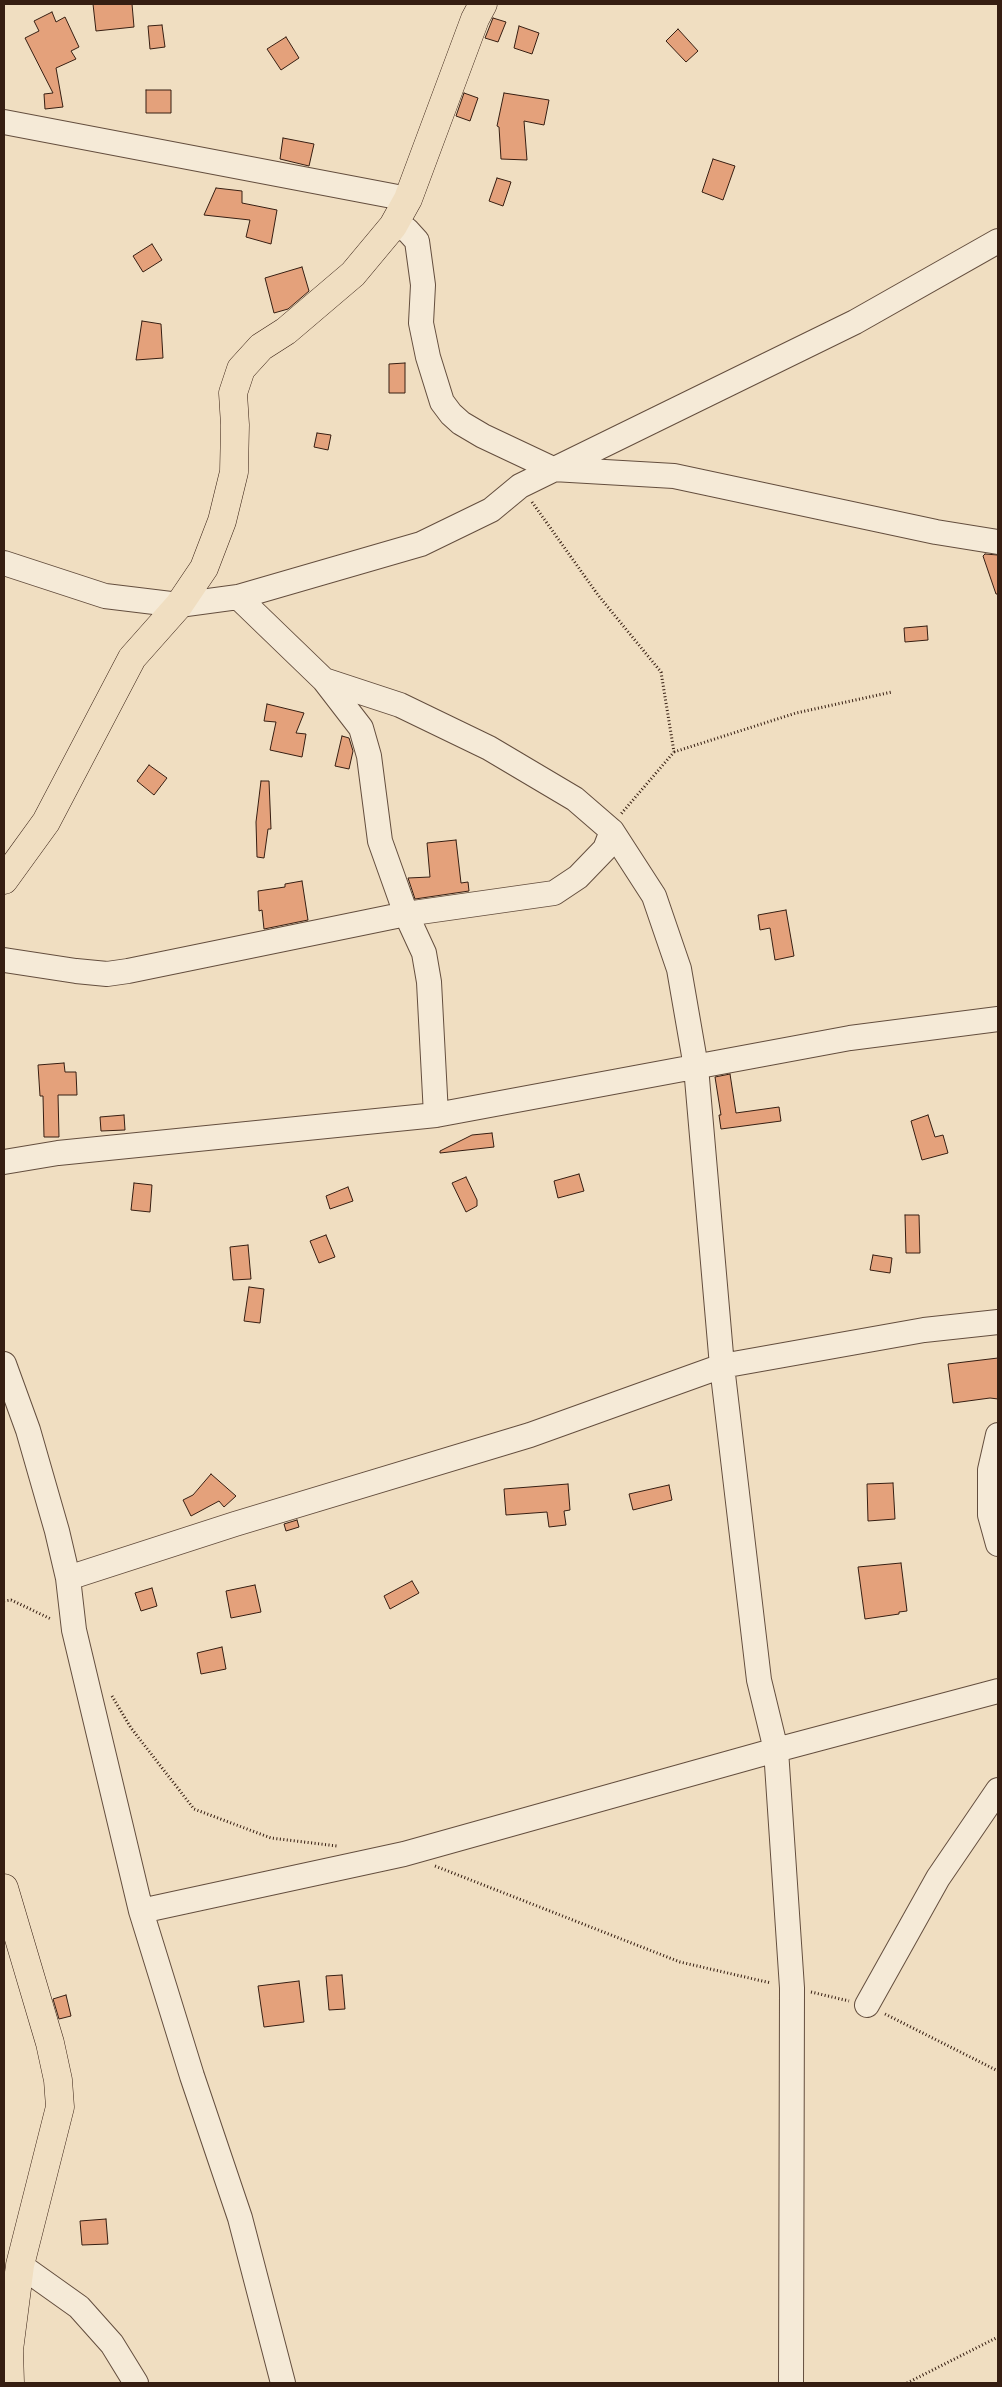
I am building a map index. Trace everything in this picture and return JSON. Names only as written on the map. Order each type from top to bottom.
[{"type":"main road","points":[[4,880],[46,822],[132,658],[179,604],[204,568],[222,521],[234,472],[235,425],[233,394],[241,369],[261,347],[286,331],[353,274],[393,226],[408,199],[483,4]]},
{"type":"main road","points":[[4,1888],[50,2043],[58,2080],[60,2107],[20,2265],[9,2350],[10,2383]]},
{"type":"street","points":[[4,122],[408,199]]},
{"type":"street","points":[[393,226],[407,230],[417,241],[423,285],[421,323],[428,357],[442,402],[451,414],[476,432],[554,469],[674,476],[936,532],[998,542]]},
{"type":"street","points":[[4,564],[105,596],[179,604],[238,597],[421,544],[491,510],[520,486],[855,322],[998,241]]},
{"type":"street","points":[[238,597],[324,680],[362,728],[369,756],[380,841],[406,914],[424,953],[429,982],[436,1115]]},
{"type":"street","points":[[324,680],[400,705],[489,748],[575,799],[612,831],[654,896],[679,969],[696,1067],[722,1366],[759,1680],[776,1750],[792,1988],[790,2383]]},
{"type":"street","points":[[4,960],[107,974],[406,914],[554,893],[578,877],[605,849],[612,831]]},
{"type":"street","points":[[4,1162],[58,1153],[436,1115],[850,1038],[998,1019]]},
{"type":"street","points":[[68,1578],[235,1524],[530,1435],[722,1366],[924,1330],[998,1322]]},
{"type":"street","points":[[4,1364],[44,1483],[68,1578],[74,1630],[141,1911],[192,2076],[240,2218],[283,2383]]},
{"type":"street","points":[[998,1435],[990,1470],[990,1515],[998,1544]]},
{"type":"street","points":[[141,1911],[404,1854],[776,1750],[998,1691]]},
{"type":"street","points":[[867,2005],[938,1878],[998,1790]]},
{"type":"street","points":[[20,2265],[79,2307],[112,2344],[136,2383]]},
{"type":"path","points":[[520,486],[598,595],[661,672],[674,752]]},
{"type":"path","points":[[612,831],[618,816],[674,752],[796,713],[892,692]]},
{"type":"path","points":[[4,1601],[11,1600],[74,1630]]},
{"type":"path","points":[[112,1695],[131,1728],[194,1809],[271,1838],[347,1847]]},
{"type":"path","points":[[404,1854],[680,1962],[867,2005],[998,2071]]},
{"type":"path","points":[[907,2383],[998,2337]]},
{"type":"building","points":[[93,4],[132,4],[134,27],[96,31]]},
{"type":"building","points":[[52,12],[56,22],[65,17],[79,47],[71,51],[76,59],[56,68],[63,107],[45,109],[44,94],[53,93],[25,38],[39,31],[34,21]]},
{"type":"building","points":[[493,18],[506,22],[498,42],[485,38]]},
{"type":"building","points":[[162,25],[165,47],[150,49],[148,26]]},
{"type":"building","points":[[519,26],[539,33],[532,54],[514,48]]},
{"type":"building","points":[[678,29],[698,51],[686,62],[666,41]]},
{"type":"building","points":[[286,37],[299,58],[281,70],[267,49]]},
{"type":"building","points":[[146,90],[171,90],[171,113],[146,113]]},
{"type":"building","points":[[464,93],[478,98],[470,121],[456,116]]},
{"type":"building","points":[[504,93],[549,100],[544,125],[524,121],[527,160],[501,159],[499,127],[497,126]]},
{"type":"building","points":[[283,138],[314,144],[309,166],[280,159]]},
{"type":"building","points":[[713,159],[735,166],[723,200],[702,192]]},
{"type":"building","points":[[497,178],[511,182],[503,206],[489,201]]},
{"type":"building","points":[[216,188],[242,191],[242,203],[277,210],[271,244],[246,237],[250,220],[204,215]]},
{"type":"building","points":[[152,244],[162,260],[143,272],[133,256]]},
{"type":"building","points":[[302,267],[309,291],[288,309],[274,313],[265,278]]},
{"type":"building","points":[[142,321],[161,324],[163,358],[136,360]]},
{"type":"building","points":[[405,363],[405,393],[389,393],[389,364]]},
{"type":"building","points":[[317,433],[331,435],[328,450],[314,447]]},
{"type":"building","points":[[985,554],[998,555],[998,594],[996,594],[983,556]]},
{"type":"building","points":[[927,626],[928,640],[905,642],[904,628]]},
{"type":"building","points":[[267,704],[304,713],[296,733],[306,734],[302,757],[270,750],[276,722],[264,721]]},
{"type":"building","points":[[342,736],[349,738],[353,751],[349,769],[335,766]]},
{"type":"building","points":[[149,765],[167,778],[154,795],[137,781]]},
{"type":"building","points":[[261,781],[269,781],[271,829],[268,829],[264,858],[257,857],[256,822]]},
{"type":"building","points":[[456,840],[461,883],[468,882],[469,891],[415,899],[408,878],[430,877],[427,843]]},
{"type":"building","points":[[302,881],[308,920],[264,929],[262,910],[259,911],[258,891],[285,887],[285,884]]},
{"type":"building","points":[[786,910],[794,956],[775,960],[770,928],[760,930],[758,915]]},
{"type":"building","points":[[64,1063],[65,1072],[76,1072],[77,1095],[58,1095],[59,1137],[44,1137],[43,1096],[40,1096],[38,1065]]},
{"type":"building","points":[[730,1074],[736,1113],[779,1107],[781,1121],[721,1129],[719,1115],[721,1115],[715,1077]]},
{"type":"building","points":[[124,1115],[125,1130],[101,1131],[100,1117]]},
{"type":"building","points":[[928,1115],[935,1137],[943,1135],[948,1153],[922,1160],[911,1121]]},
{"type":"building","points":[[492,1133],[494,1147],[440,1153],[440,1151],[472,1135]]},
{"type":"building","points":[[579,1174],[584,1191],[558,1198],[554,1181]]},
{"type":"building","points":[[466,1177],[477,1200],[477,1206],[466,1212],[452,1183]]},
{"type":"building","points":[[134,1183],[152,1185],[150,1212],[131,1210]]},
{"type":"building","points":[[348,1187],[353,1201],[330,1209],[326,1196]]},
{"type":"building","points":[[905,1215],[919,1215],[920,1253],[906,1253]]},
{"type":"building","points":[[326,1235],[335,1257],[319,1263],[310,1241]]},
{"type":"building","points":[[248,1245],[251,1279],[233,1280],[230,1247]]},
{"type":"building","points":[[873,1255],[892,1258],[890,1273],[870,1270]]},
{"type":"building","points":[[249,1287],[264,1289],[260,1323],[244,1321]]},
{"type":"building","points":[[998,1358],[998,1399],[990,1398],[953,1403],[948,1364]]},
{"type":"building","points":[[211,1474],[236,1496],[224,1507],[219,1501],[191,1516],[183,1500],[193,1495]]},
{"type":"building","points":[[893,1483],[895,1519],[868,1521],[867,1484]]},
{"type":"building","points":[[568,1484],[570,1510],[564,1511],[566,1525],[549,1527],[547,1512],[506,1515],[504,1489]]},
{"type":"building","points":[[669,1485],[672,1500],[633,1510],[629,1494]]},
{"type":"building","points":[[297,1520],[299,1527],[286,1531],[284,1524]]},
{"type":"building","points":[[901,1563],[907,1611],[865,1619],[858,1567]]},
{"type":"building","points":[[412,1581],[419,1593],[390,1609],[384,1596]]},
{"type":"building","points":[[255,1585],[261,1612],[231,1618],[226,1591]]},
{"type":"building","points":[[152,1588],[157,1606],[141,1611],[135,1593]]},
{"type":"building","points":[[222,1647],[226,1669],[201,1674],[197,1653]]},
{"type":"building","points":[[342,1975],[345,2009],[329,2010],[326,1976]]},
{"type":"building","points":[[299,1981],[304,2022],[264,2027],[258,1986]]},
{"type":"building","points":[[66,1995],[71,2016],[59,2019],[53,1999]]},
{"type":"building","points":[[106,2219],[108,2244],[82,2245],[80,2221]]}]
